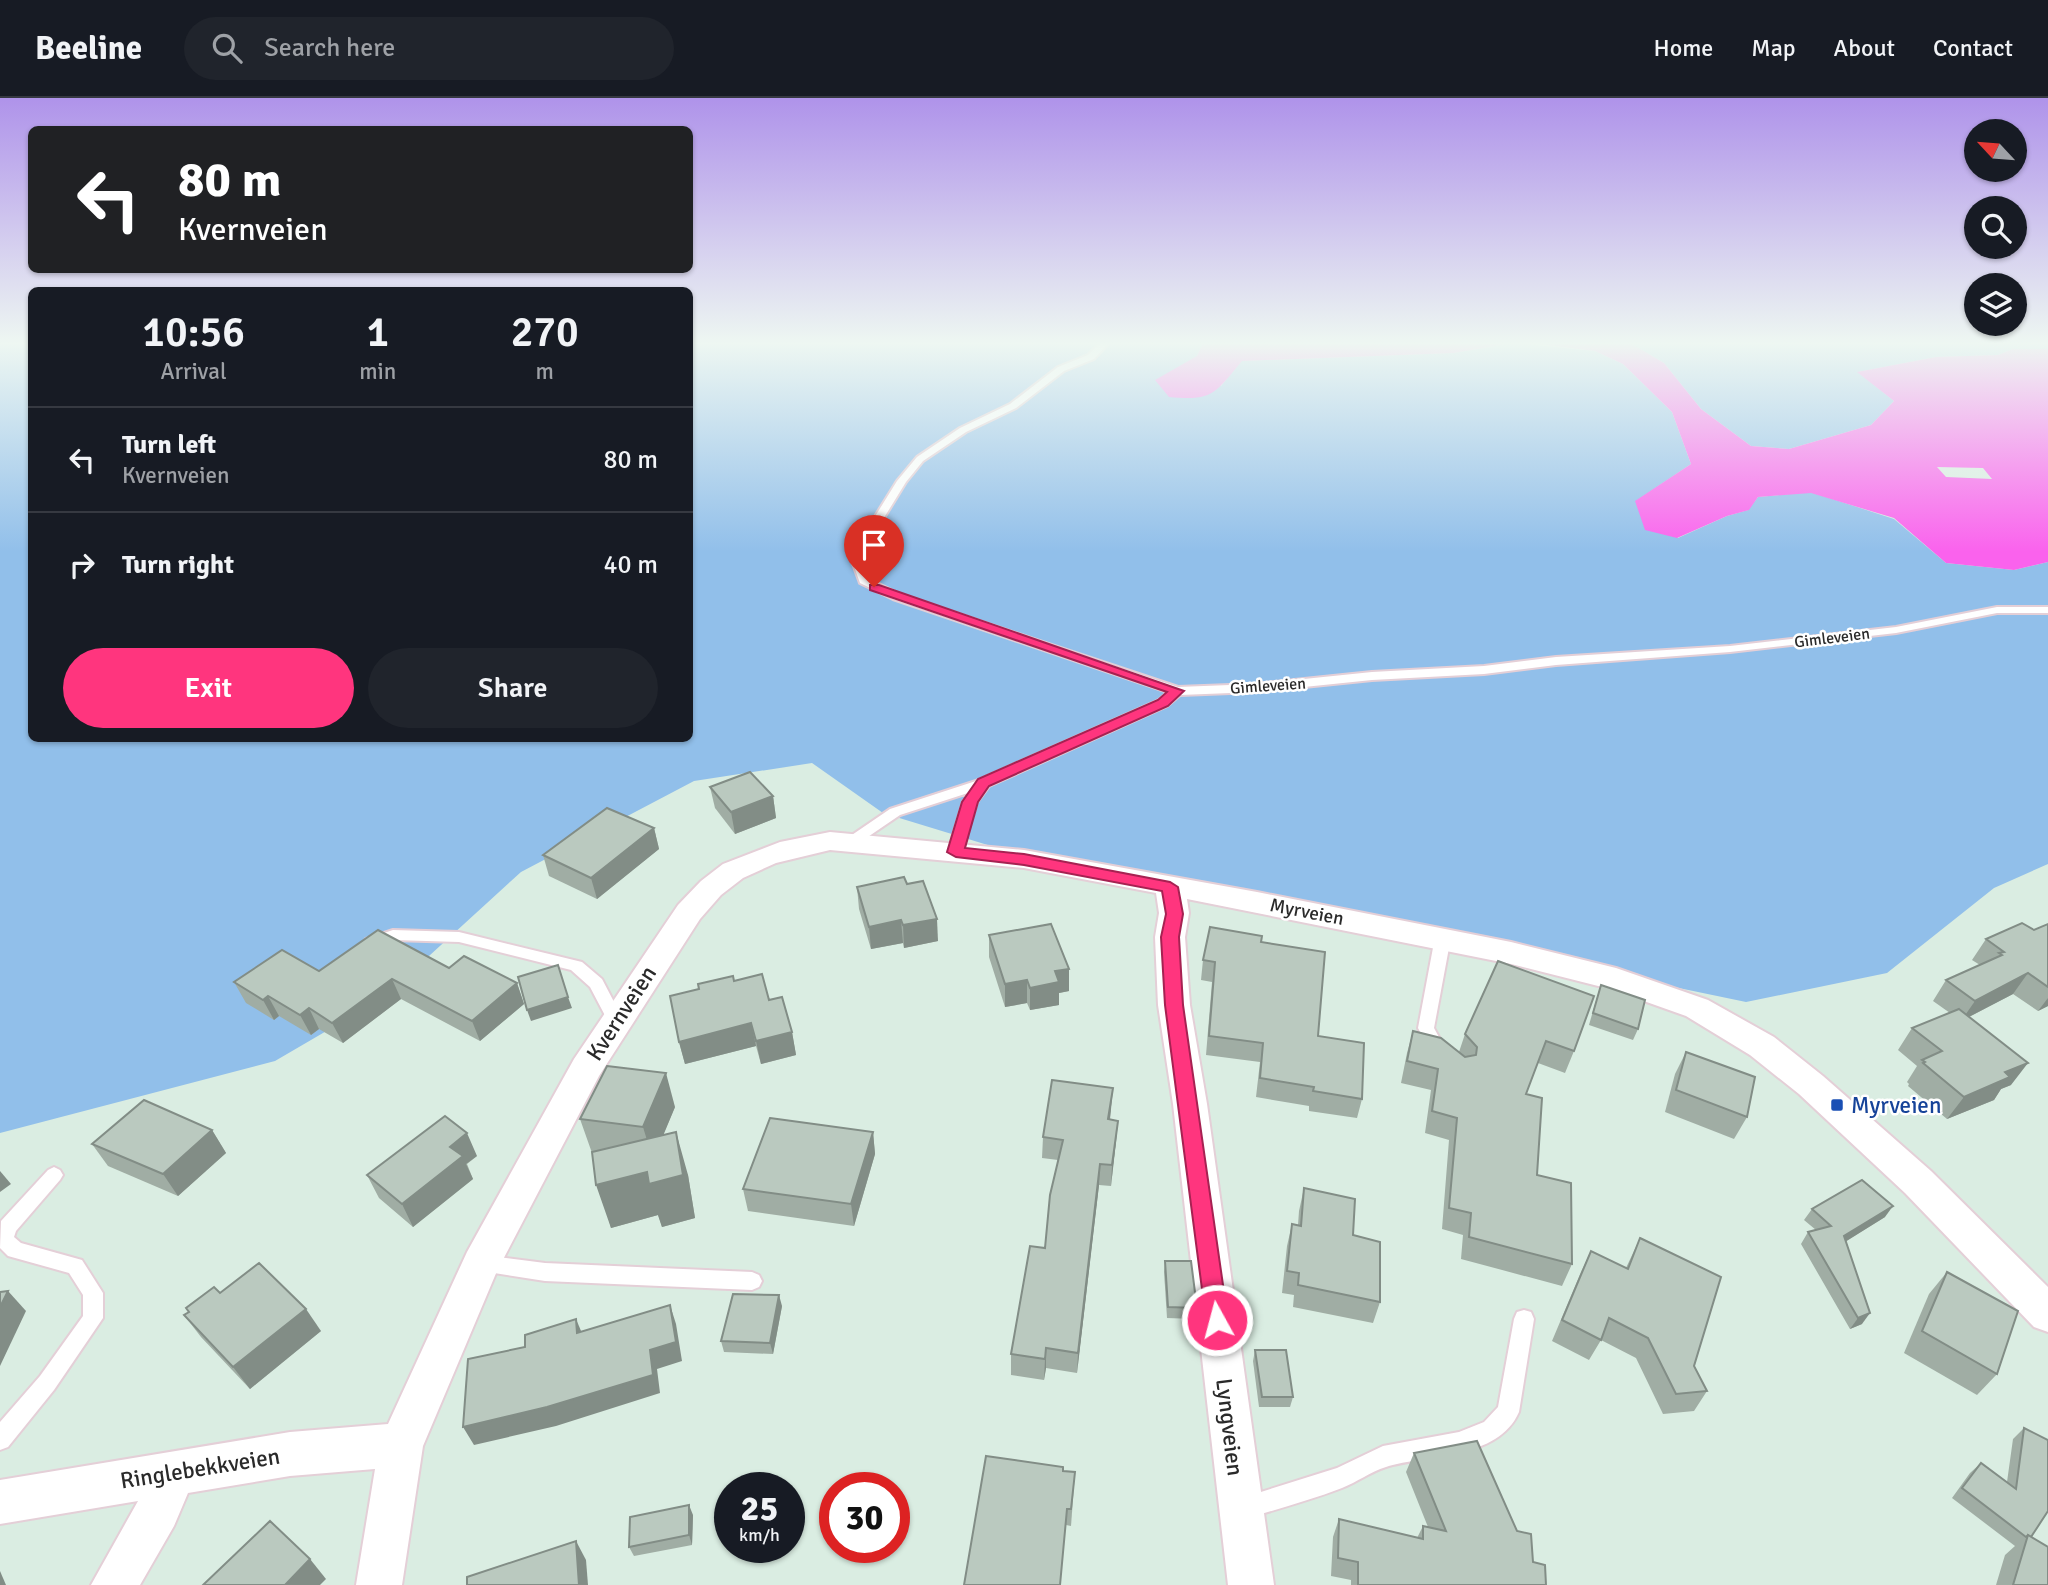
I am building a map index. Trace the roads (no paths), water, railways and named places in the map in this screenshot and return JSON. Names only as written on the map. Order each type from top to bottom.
[{"type":"street","name":"Kvernveien","points":[[379,1585],[401,1445],[481,1264],[555,1121],[616,1021],[689,912],[711,888],[733,872],[790,848],[830,841],[1024,859],[1170,887]]},
{"type":"street","name":"Myrveien","points":[[1170,887],[1443,937],[1616,979],[1697,1007],[1762,1046],[1821,1094],[1918,1182],[2048,1314]]},
{"type":"street","name":"Lyngveien","points":[[1170,887],[1174,914],[1170,937],[1174,1005],[1251,1585]]},
{"type":"street","name":"Ringlebekkveien","points":[[0,1502],[290,1454],[401,1445]]},
{"type":"street","points":[[114,1585],[159,1510],[173,1475]]},
{"type":"lane","name":"Gimleveien","points":[[1000,412],[963,430],[920,460],[883,510],[861,547],[857,561],[864,581],[897,597],[1177,691],[1256,688],[1372,676],[1484,670],[1556,661],[1730,649],[1896,630],[1997,610],[2048,610]]},
{"type":"lane","points":[[852,842],[895,812],[984,783],[1163,703],[1177,691]]},
{"type":"lane","points":[[956,852],[970,802],[984,783]]},
{"type":"lane","points":[[360,951],[393,935],[459,937],[576,966],[596,983],[616,1021]]},
{"type":"lane","points":[[1443,937],[1426,1028],[1430,1040],[1450,1062]]},
{"type":"lane","points":[[0,1439],[47,1383],[93,1318],[93,1293],[75,1266],[15,1250],[4,1239],[8,1227],[54,1175]]},
{"type":"lane","points":[[481,1264],[545,1272],[752,1281]]},
{"type":"lane","points":[[1241,1509],[1340,1478],[1383,1457],[1459,1443],[1492,1429],[1508,1412],[1524,1319]]},
{"type":"place","name":"Myrveien","points":[[1837,1105]]}]
